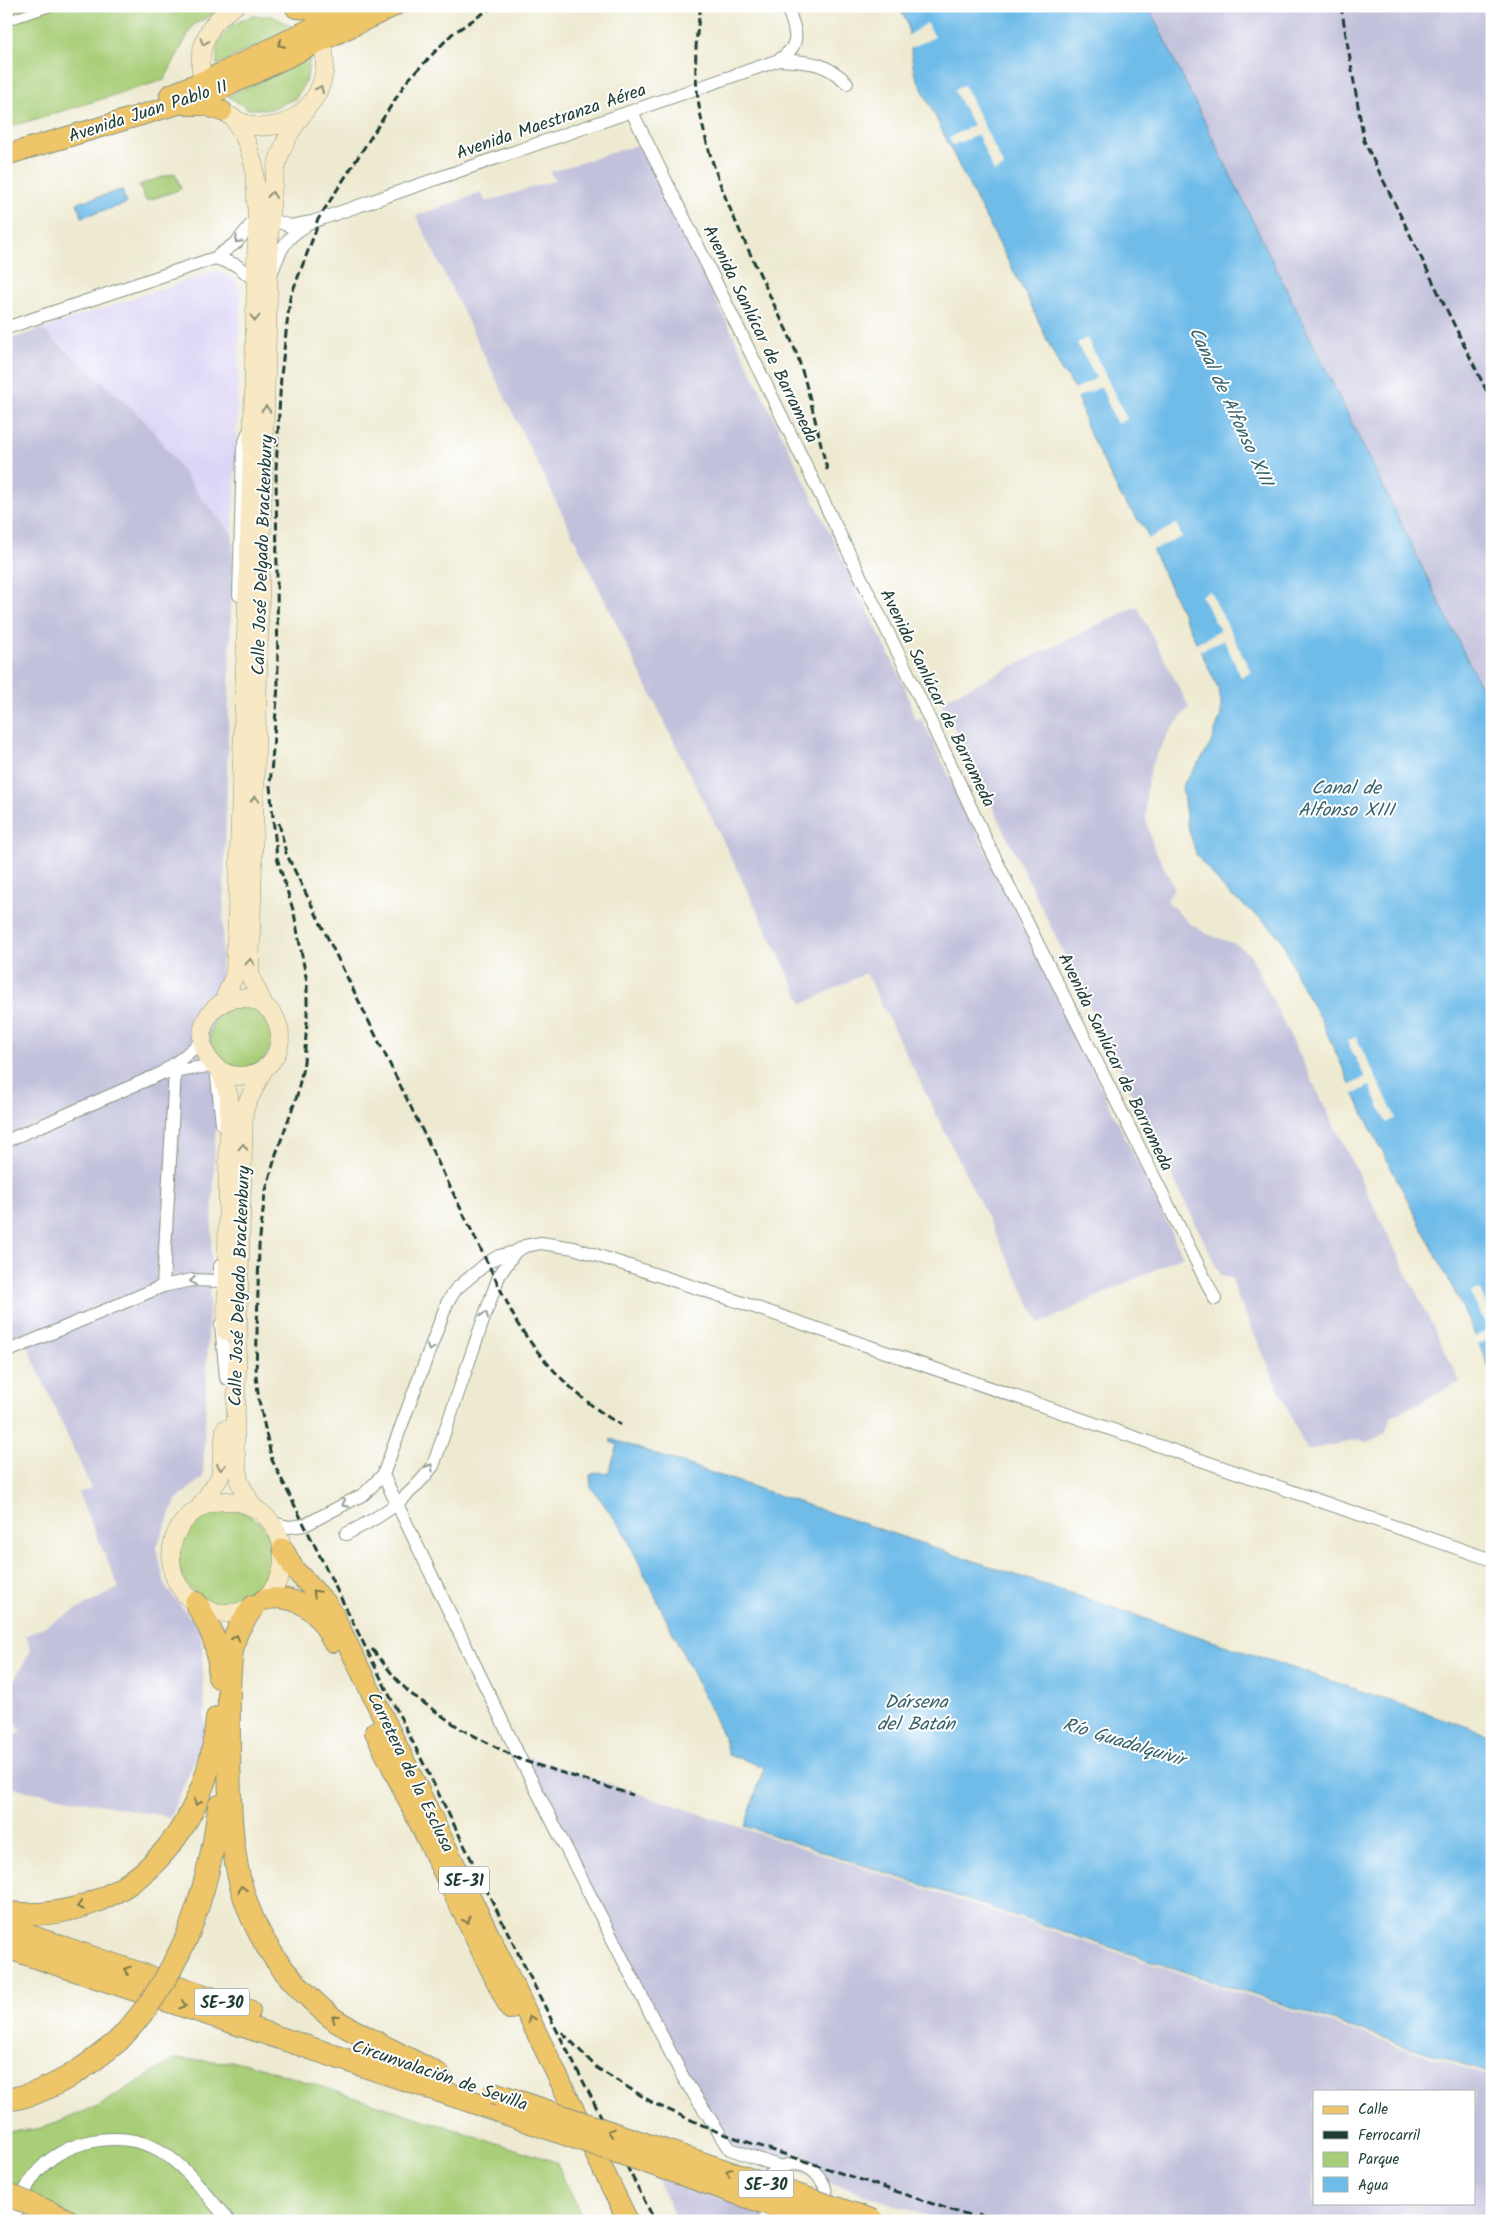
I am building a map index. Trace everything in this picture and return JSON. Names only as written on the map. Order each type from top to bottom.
[{"type":"highway","points":[[6,2100],[21,2098],[58,2084],[92,2062],[118,2041],[157,1995],[186,1939],[206,1880],[215,1840],[221,1780],[220,1666],[215,1638],[196,1603]]},
{"type":"highway","points":[[259,1603],[241,1624],[231,1654],[222,1739],[233,1852],[245,1902],[266,1944],[284,1971],[307,1995],[337,2021],[439,2074]]},
{"type":"highway","points":[[6,1913],[22,1915],[54,1913],[80,1907],[105,1898],[136,1878],[166,1852],[188,1821],[222,1739]]},
{"type":"highway","name":"Circunvalación de Sevilla","points":[[6,1928],[439,2074],[498,2103],[817,2221]]},
{"type":"highway","name":"Circunvalación de Sevilla","points":[[6,1947],[874,2221]]},
{"type":"highway","points":[[6,1951],[38,1957]]},
{"type":"highway","points":[[6,2194],[68,2221]]},
{"type":"main road","points":[[204,80],[202,46],[221,11],[235,6]]},
{"type":"main road","name":"Avenida Juan Pablo II","points":[[6,154],[175,99],[204,80],[322,43],[355,12],[394,6]]},
{"type":"main road","points":[[294,7],[330,10],[355,12],[339,43],[322,43],[294,7]]},
{"type":"main road","name":"Calle José Delgado Brackenbury","points":[[264,218],[272,194],[277,162],[284,144],[322,86],[322,43]]},
{"type":"main road","name":"Calle José Delgado Brackenbury","points":[[204,80],[247,143],[254,166],[264,218],[250,976],[266,1007]]},
{"type":"main road","points":[[175,99],[205,105],[244,123],[266,126],[288,120],[307,108]]},
{"type":"main road","name":"Avenida Juan Pablo II","points":[[6,143],[175,99]]},
{"type":"main road","name":"Calle José Delgado Brackenbury","points":[[218,1007],[235,974],[253,419],[263,280]]},
{"type":"main road","points":[[236,999],[244,999],[266,1007],[277,1021],[280,1035],[275,1056],[265,1067],[247,1075],[233,1075],[217,1067],[208,1058],[203,1040],[205,1024],[218,1007],[236,999]]},
{"type":"main road","name":"Calle José Delgado Brackenbury","points":[[199,1508],[220,1477],[224,1442],[228,1096],[217,1067]]},
{"type":"main road","name":"Calle José Delgado Brackenbury","points":[[253,1507],[239,1480],[235,1444],[244,1109],[265,1067]]},
{"type":"main road","points":[[231,1501],[253,1507],[273,1523],[283,1549],[280,1576],[271,1593],[259,1603],[238,1612],[220,1612],[196,1603],[180,1587],[172,1566],[173,1544],[182,1523],[199,1508],[209,1504],[231,1501]]},
{"type":"main road","name":"Carretera de la Esclusa","points":[[283,1549],[294,1569],[327,1604],[334,1616],[628,2221]]},
{"type":"main road","name":"Carretera de la Esclusa","points":[[259,1603],[276,1597],[289,1598],[313,1612],[325,1625],[613,2221]]},
{"type":"street","points":[[6,21],[52,6]]},
{"type":"street","name":"Avenida Maestranza Aérea","points":[[312,222],[779,60],[790,52],[795,44],[796,34],[787,6]]},
{"type":"street","points":[[779,60],[818,63],[836,72],[847,83]]},
{"type":"street","name":"Avenida Sanlúcar de Barrameda","points":[[632,112],[905,667],[986,840],[1214,1299]]},
{"type":"street","points":[[6,328],[214,258],[237,242],[264,218],[290,226],[312,222]]},
{"type":"street","points":[[214,258],[236,265],[263,280],[285,242],[295,232],[312,222]]},
{"type":"street","points":[[6,1141],[160,1074],[182,1059],[203,1040]]},
{"type":"street","points":[[160,1074],[217,1067],[222,1130],[220,1315],[226,1378]]},
{"type":"street","points":[[163,1286],[175,1072]]},
{"type":"street","points":[[273,1523],[289,1527],[305,1524],[364,1494],[384,1475],[447,1303],[456,1289],[487,1262],[499,1256],[515,1252],[525,1246],[541,1243],[574,1248],[730,1299],[1492,1560]]},
{"type":"street","points":[[346,1534],[374,1520],[398,1504],[417,1487],[433,1466],[486,1312],[500,1276],[515,1252]]},
{"type":"street","points":[[6,1352],[163,1286],[192,1280],[220,1281]]},
{"type":"street","points":[[384,1475],[520,1760],[684,2079],[730,2149],[780,2167]]},
{"type":"street","points":[[13,2221],[25,2189],[45,2163],[60,2152],[80,2145],[100,2141],[122,2140],[140,2142],[174,2160],[229,2221]]},
{"type":"street","points":[[771,2221],[762,2207],[762,2188],[772,2172],[790,2164],[805,2166],[818,2175],[824,2183],[826,2194],[825,2206],[817,2221]]},
{"type":"shaded area","points":[[1148,6],[1489,6],[1492,12],[1492,711]]},
{"type":"shaded area","points":[[640,144],[905,687],[915,720],[921,718],[1183,1256],[1040,1324],[866,973],[803,1004],[416,216],[481,193],[486,202],[555,180],[550,172]]},
{"type":"shaded area","points":[[215,271],[226,274],[236,281],[241,291],[233,535],[200,496],[162,442],[121,398],[41,329]]},
{"type":"shaded area","points":[[41,329],[147,423],[200,496],[233,535],[224,894],[203,1477],[176,1500],[156,1548],[166,1588],[201,1630],[206,1734],[170,1817],[6,1787],[6,1741],[21,1732],[6,1707],[6,1694],[31,1651],[26,1636],[119,1588],[78,1493],[91,1488],[25,1341],[6,1348],[6,341]]},
{"type":"shaded area","points":[[1137,606],[1189,707],[1167,735],[1151,766],[1146,791],[1146,820],[1154,848],[1174,887],[1167,901],[1188,922],[1207,934],[1238,945],[1251,956],[1460,1382],[1391,1417],[1385,1433],[1368,1442],[1359,1440],[1306,1450],[1238,1298],[1232,1278],[1221,1276],[941,701]]},
{"type":"shaded area","points":[[529,1757],[1492,2077],[1492,2221],[942,2221],[735,2150],[689,2081],[527,1764]]},
{"type":"shaded area","points":[[656,2176],[789,2221],[677,2221]]},
{"type":"green space","points":[[6,6],[229,6],[193,25],[164,80],[6,128]]},
{"type":"green space","points":[[252,16],[272,16],[293,27],[217,65],[217,44],[232,25]]},
{"type":"green space","points":[[310,58],[307,78],[296,98],[271,109],[248,109],[228,96]]},
{"type":"green space","points":[[175,173],[181,189],[146,201],[139,185]]},
{"type":"green space","points":[[241,1006],[253,1009],[263,1015],[269,1025],[272,1037],[269,1049],[263,1059],[253,1065],[241,1068],[229,1065],[219,1059],[213,1049],[210,1037],[213,1025],[219,1015],[229,1009]]},
{"type":"green space","points":[[226,1509],[244,1512],[260,1523],[271,1539],[274,1557],[271,1575],[260,1591],[244,1602],[226,1605],[208,1602],[192,1591],[181,1575],[178,1557],[181,1539],[192,1523],[208,1512]]},
{"type":"green space","points":[[175,2059],[247,2063],[556,2162],[584,2221],[6,2221],[6,2132],[38,2129],[98,2106]]},
{"type":"water","name":"Canal de Alfonso XIII","points":[[897,6],[1148,6],[1492,710],[1492,1373],[1460,1302],[1367,1121],[1321,1020],[1298,979],[1282,940],[1268,924],[1229,894],[1197,856],[1187,824],[1182,786],[1211,743],[1221,715],[1221,701],[1218,688],[1153,551],[1145,529],[1121,497],[1086,426],[1080,402],[1069,379],[1062,372],[1030,303],[962,172],[914,72],[907,21]]},
{"type":"water","points":[[122,190],[126,204],[82,217],[77,203]]},
{"type":"water","name":"Dársena del Batán","points":[[611,1439],[1492,1735],[1492,2074],[745,1826],[764,1767],[728,1754],[724,1738],[623,1530],[591,1487],[590,1475],[598,1472],[608,1474],[618,1445],[610,1442]]},
{"type":"pier","points":[[927,23],[935,37],[908,49],[906,37]]},
{"type":"pier","points":[[964,85],[1004,167],[994,172],[978,135],[953,145],[949,138],[973,125],[954,90]]},
{"type":"pier","points":[[1087,338],[1127,419],[1117,424],[1101,387],[1076,398],[1072,391],[1096,378],[1077,343]]},
{"type":"pier","points":[[1176,524],[1182,537],[1150,551],[1146,540]]},
{"type":"pier","points":[[1210,591],[1251,672],[1241,677],[1224,640],[1200,651],[1196,644],[1220,631],[1201,595]]},
{"type":"pier","points":[[1356,1037],[1396,1118],[1387,1123],[1370,1086],[1352,1094],[1349,1086],[1365,1077],[1347,1041]]},
{"type":"pier","points":[[1479,1289],[1492,1317],[1492,1338],[1477,1345],[1473,1338],[1488,1329],[1470,1293]]},
{"type":"railway","points":[[494,6],[452,34],[407,81],[317,221],[316,230],[290,298],[281,376],[276,469],[278,686],[270,786],[277,858],[294,913],[307,982],[307,1022],[304,1062],[297,1096],[276,1154],[265,1194],[259,1246],[256,1376],[259,1401],[272,1460],[551,2019],[655,2221]]},
{"type":"railway","points":[[701,6],[696,46],[697,84],[702,121],[711,156],[737,225],[797,355],[828,473]]},
{"type":"railway","points":[[1341,6],[1364,141],[1492,402]]},
{"type":"railway","points":[[279,823],[286,853],[517,1323],[538,1353],[563,1380],[590,1404],[621,1425]]},
{"type":"railway","points":[[372,1649],[411,1694],[461,1729],[521,1760],[633,1795]]},
{"type":"railway","points":[[562,2032],[597,2068],[653,2103],[718,2132],[984,2221]]},
{"type":"railway","points":[[978,2214],[999,2221]]},
{"type":"water label","name":"Río Guadalquivir","points":[[1124,1741]]}]
